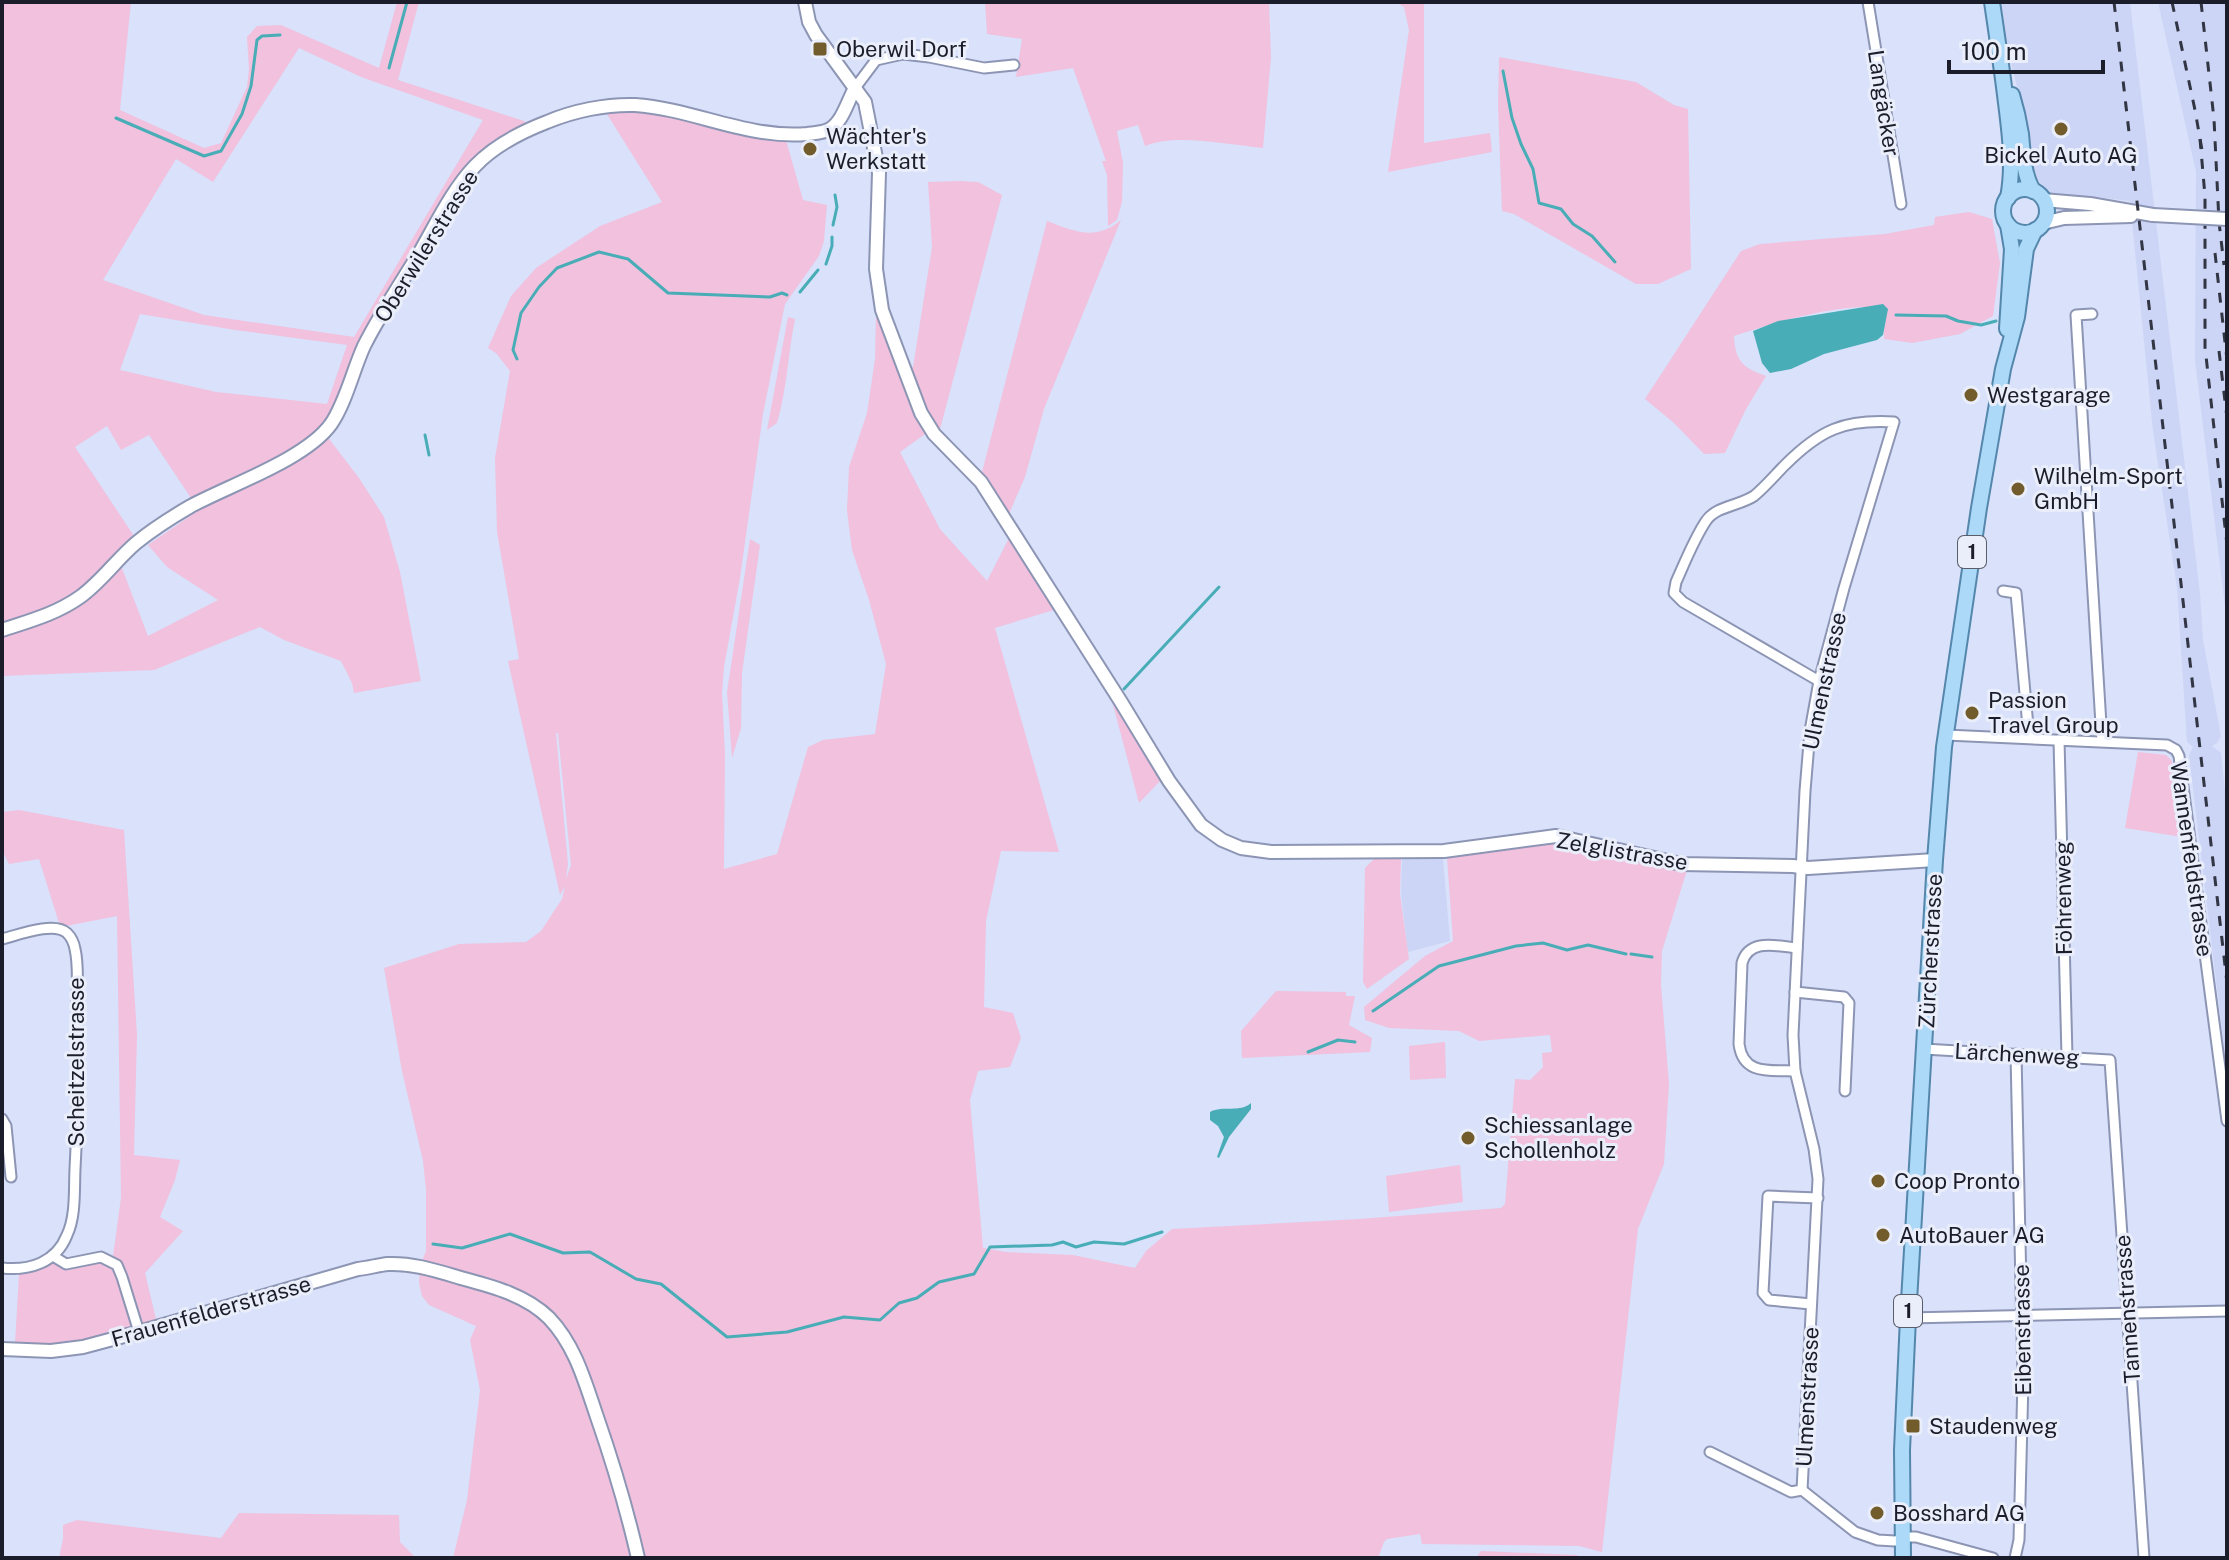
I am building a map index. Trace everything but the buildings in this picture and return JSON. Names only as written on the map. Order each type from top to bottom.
[{"type":"main road","points":[[1992,2],[2010,102],[2020,130],[2024,170],[2046,211],[2039,227],[2030,232],[2018,232],[2008,225],[2003,214],[2012,173],[2010,102]]},
{"type":"main road","points":[[2008,198],[2020,190],[2038,195]]},
{"type":"main road","name":"Zürcherstrasse","points":[[2007,350],[2012,249],[2008,225]]},
{"type":"main road","name":"Zürcherstrasse","points":[[1903,1558],[1902,1450],[1908,1318],[1935,860],[1946,735],[1979,508],[2007,350],[2017,317],[2026,249],[2039,227]]},
{"type":"street","name":"Zelglistrasse","points":[[805,2],[809,22],[816,35],[865,102],[879,173],[876,269],[882,310],[921,413],[934,434],[981,482],[1169,781],[1201,825],[1222,840],[1241,848],[1271,852],[1444,851],[1556,836],[1681,864],[1802,867],[1935,860]]},
{"type":"street","name":"Langäcker","points":[[1868,2],[1901,204]]},
{"type":"street","name":"Oberwilerstrasse","points":[[2,630],[72,603],[91,589],[136,543],[164,522],[281,462],[314,441],[329,427],[372,331],[450,201],[475,166],[521,133],[561,116],[619,105],[687,114],[765,133],[825,131],[837,123],[855,88],[876,60],[903,54],[984,68],[1014,65]]},
{"type":"street","points":[[2038,195],[2153,215]]},
{"type":"street","points":[[2039,227],[2064,218],[2153,215],[2227,219]]},
{"type":"street","points":[[1946,735],[2102,741],[2076,315],[2092,314]]},
{"type":"street","name":"Ulmenstrasse","points":[[1802,1490],[1818,1179],[1795,1071],[1793,1035],[1810,731],[1819,681],[1894,422],[1866,420],[1844,424],[1817,437],[1754,495],[1707,518],[1676,582],[1674,593],[1683,602],[1819,681]]},
{"type":"street","points":[[2003,591],[2016,593],[2029,738]]},
{"type":"street","name":"Föhrenweg","points":[[2059,740],[2067,1057]]},
{"type":"street","name":"Wannenfeldstrasse","points":[[2102,741],[2167,745],[2179,756],[2227,1121]]},
{"type":"street","name":"Scheitzelstrasse","points":[[2,939],[48,928],[61,929],[69,934],[76,953],[79,1042],[74,1193],[67,1236],[53,1256]]},
{"type":"street","points":[[1795,1071],[1755,1069],[1744,1061],[1739,1044],[1744,956],[1762,945],[1797,948]]},
{"type":"street","points":[[1795,992],[1844,997],[1849,1003],[1845,1091]]},
{"type":"street","name":"Lärchenweg","points":[[1924,1049],[2110,1060]]},
{"type":"street","name":"Eibenstrasse","points":[[2015,1558],[2019,1540],[2022,1441],[2016,1054]]},
{"type":"street","name":"Tannenstrasse","points":[[2110,1060],[2144,1558]]},
{"type":"street","points":[[2,1119],[6,1126],[11,1177]]},
{"type":"street","name":"Ulmenstrasse","points":[[1811,1304],[1769,1300],[1763,1293],[1768,1197],[1818,1198]]},
{"type":"street","points":[[2,1268],[19,1270],[38,1265],[53,1256],[66,1264],[101,1257],[117,1265],[139,1332]]},
{"type":"street","name":"Frauenfelderstrasse","points":[[2,1349],[51,1351],[83,1347],[358,1269],[389,1264],[420,1266],[485,1284],[531,1304],[548,1317],[565,1338],[584,1379],[604,1436],[638,1558]]},
{"type":"street","points":[[1908,1318],[2227,1311]]},
{"type":"street","name":"Ulmenstrasse","points":[[1710,1452],[1791,1492],[1802,1490],[1855,1532],[1878,1540],[1920,1538],[1993,1558]]},
{"type":"shaded area","points":[[2,2],[131,2],[120,110],[204,148],[221,143],[247,87],[247,37],[257,26],[281,25],[379,68],[397,2],[419,2],[398,80],[524,121],[528,126],[473,160],[323,431],[384,517],[400,572],[421,681],[354,693],[341,661],[284,640],[260,627],[154,670],[2,676]],"holes":[[[299,48],[361,77],[483,120],[354,337],[204,315],[103,280],[176,159],[213,182]],[[140,314],[347,345],[327,404],[216,392],[120,370]],[[107,426],[121,450],[149,435],[199,510],[148,545],[167,567],[218,600],[148,636],[118,558],[134,536],[75,447]]]},
{"type":"shaded area","points":[[985,2],[1269,2],[1271,57],[1263,148],[1187,140],[1145,146],[1138,125],[1117,131],[1123,163],[1122,202],[1117,220],[1108,226],[1107,175],[1102,161],[1106,161],[1073,68],[1016,77],[1022,39],[987,34]]},
{"type":"shaded area","points":[[1396,2],[1424,2],[1424,143],[1490,133],[1492,152],[1388,172],[1409,30],[1404,7]]},
{"type":"shaded area","points":[[1999,2],[2130,2],[2203,640],[2221,736],[2212,746],[2221,753],[2227,808],[2227,1072],[2189,755],[2193,747],[2187,742],[2177,587],[2153,431],[2130,201],[2057,197],[2046,194],[2035,185],[2030,171],[2023,110]]},
{"type":"shaded area","points":[[2158,2],[2227,2],[2227,623],[2195,360],[2196,172]]},
{"type":"shaded area","points":[[1499,57],[1636,82],[1674,105],[1688,109],[1691,269],[1658,284],[1636,284],[1514,214],[1502,211]]},
{"type":"shaded area","points":[[635,109],[786,140],[803,200],[827,205],[824,241],[819,256],[785,304],[763,414],[724,667],[724,869],[777,854],[808,747],[823,740],[875,734],[886,664],[852,550],[847,511],[849,467],[867,413],[875,359],[876,314],[880,313],[928,432],[900,452],[940,529],[987,581],[1010,536],[1057,609],[995,628],[1059,852],[1001,851],[986,921],[984,1007],[1013,1013],[1021,1038],[1010,1067],[978,1071],[970,1100],[983,1248],[1073,1255],[1135,1268],[1146,1251],[1172,1229],[1501,1208],[1505,1204],[1515,1079],[1530,1080],[1543,1067],[1542,1053],[1552,1052],[1550,1035],[1479,1041],[1459,1031],[1389,1028],[1365,1020],[1364,1007],[1425,956],[1453,941],[1447,858],[1548,844],[1571,844],[1687,870],[1662,951],[1661,985],[1669,1084],[1664,1164],[1638,1229],[1602,1552],[1579,1546],[1422,1544],[1420,1534],[1387,1539],[1378,1558],[453,1558],[467,1500],[480,1390],[470,1340],[476,1326],[429,1305],[422,1296],[420,1266],[426,1251],[423,1161],[402,1071],[384,968],[459,944],[526,942],[541,931],[562,899],[565,886],[560,895],[508,661],[519,659],[497,532],[495,458],[510,371],[488,348],[511,296],[536,268],[600,226],[662,202],[605,111]],"holes":[[[558,733],[571,865],[566,879],[568,864]]]},
{"type":"shaded area","points":[[928,182],[978,182],[1002,195],[939,433],[923,410],[907,367],[913,367],[932,247]]},
{"type":"shaded area","points":[[1969,212],[1992,219],[2000,263],[1993,316],[1960,334],[1912,343],[1884,339],[1884,308],[1866,307],[1808,314],[1734,336],[1738,358],[1751,370],[1766,376],[1725,453],[1704,454],[1645,399],[1741,251],[1760,244],[1885,234],[1934,225],[1935,217]]},
{"type":"shaded area","points":[[1121,220],[1044,409],[1025,477],[1008,516],[981,476],[1047,221],[1077,231],[1094,232],[1112,227]]},
{"type":"shaded area","points":[[1883,304],[1888,309],[1883,335],[1877,340],[1824,354],[1791,369],[1770,373],[1762,363],[1753,331],[1778,321]]},
{"type":"shaded area","points":[[788,317],[795,319],[783,397],[777,423],[767,430]]},
{"type":"shaded area","points":[[750,539],[760,545],[742,673],[741,728],[732,758],[727,692]]},
{"type":"shaded area","points":[[1110,693],[1163,778],[1139,803]]},
{"type":"shaded area","points":[[2138,752],[2166,755],[2172,761],[2182,837],[2125,828]]},
{"type":"shaded area","points":[[19,810],[124,830],[137,1035],[134,1155],[180,1160],[160,1217],[183,1231],[145,1273],[156,1319],[106,1335],[52,1345],[15,1343],[19,1274],[54,1262],[64,1269],[99,1260],[112,1263],[121,1198],[117,916],[66,926],[59,923],[39,859],[9,864],[2,850],[2,812]]},
{"type":"shaded area","points":[[1374,859],[1401,859],[1400,894],[1409,959],[1367,989],[1363,982],[1365,868]]},
{"type":"shaded area","points":[[1402,859],[1443,859],[1450,941],[1408,952],[1401,894]]},
{"type":"shaded area","points":[[1276,991],[1346,992],[1346,996],[1355,996],[1349,1025],[1372,1038],[1370,1052],[1242,1058],[1241,1031]]},
{"type":"shaded area","points":[[1445,1042],[1446,1078],[1410,1080],[1409,1046]]},
{"type":"shaded area","points":[[1251,1103],[1251,1109],[1217,1157],[1224,1137],[1210,1120],[1210,1112],[1242,1108]]},
{"type":"shaded area","points":[[1460,1165],[1463,1202],[1389,1212],[1386,1176]]},
{"type":"shaded area","points":[[239,1513],[399,1515],[400,1542],[416,1558],[59,1558],[63,1525],[77,1520],[221,1538]]},
{"type":"shaded area","points":[[1481,1551],[1576,1555],[1586,1558],[1476,1558]]},
{"type":"waterway","points":[[389,68],[407,2]]},
{"type":"waterway","points":[[116,118],[204,156],[221,151],[242,114],[251,86],[257,40],[262,36],[280,35]]},
{"type":"waterway","points":[[1503,71],[1512,118],[1533,169],[1539,203],[1561,209],[1573,224],[1592,236],[1615,262]]},
{"type":"waterway","points":[[833,225],[837,207],[835,195]]},
{"type":"waterway","points":[[826,264],[832,237]]},
{"type":"waterway","points":[[517,359],[513,350],[521,313],[539,287],[557,268],[599,252],[628,259],[668,293],[787,295]]},
{"type":"waterway","points":[[800,292],[818,270]]},
{"type":"waterway","points":[[1896,315],[1946,316],[1981,325],[1996,321]]},
{"type":"waterway","points":[[425,435],[429,455]]},
{"type":"waterway","points":[[1124,689],[1219,587]]},
{"type":"waterway","points":[[1373,1011],[1439,966],[1516,946],[1543,943],[1567,950],[1588,945],[1626,954]]},
{"type":"waterway","points":[[1631,954],[1652,957]]},
{"type":"waterway","points":[[1308,1052],[1338,1040],[1355,1042]]},
{"type":"waterway","points":[[433,1244],[462,1248],[510,1234],[563,1253],[590,1252],[636,1279],[661,1284],[727,1337],[787,1332],[844,1317],[880,1320],[899,1303],[917,1298],[939,1282],[974,1274],[990,1247],[1063,1242],[1076,1247],[1094,1242],[1124,1244],[1162,1232]]},
{"type":"railway","points":[[2114,2],[2227,983]]},
{"type":"railway","points":[[2172,2],[2202,150]]},
{"type":"railway","points":[[2201,2],[2214,119],[2224,265]]},
{"type":"railway","points":[[2200,139],[2205,196],[2205,347],[2227,545]]},
{"type":"railway","points":[[2215,253],[2227,360]]},
{"type":"railway","points":[[2219,351],[2227,418]]},
{"type":"place","name":"Oberwil Dorf","points":[[820,49]]},
{"type":"place","name":"Bickel Auto AG","points":[[2061,129]]},
{"type":"place","name":"Wächter's Werkstatt","points":[[810,149]]},
{"type":"place","name":"Westgarage","points":[[1971,395]]},
{"type":"place","name":"Wilhelm-Sport GmbH","points":[[2018,489]]},
{"type":"place","name":"Passion Travel Group","points":[[1972,713]]},
{"type":"place","name":"Schiessanlage Schollenholz","points":[[1468,1138]]},
{"type":"place","name":"Coop Pronto","points":[[1878,1181]]},
{"type":"place","name":"AutoBauer AG","points":[[1883,1235]]},
{"type":"place","name":"Staudenweg","points":[[1913,1426]]},
{"type":"place","name":"Bosshard AG","points":[[1877,1513]]}]
